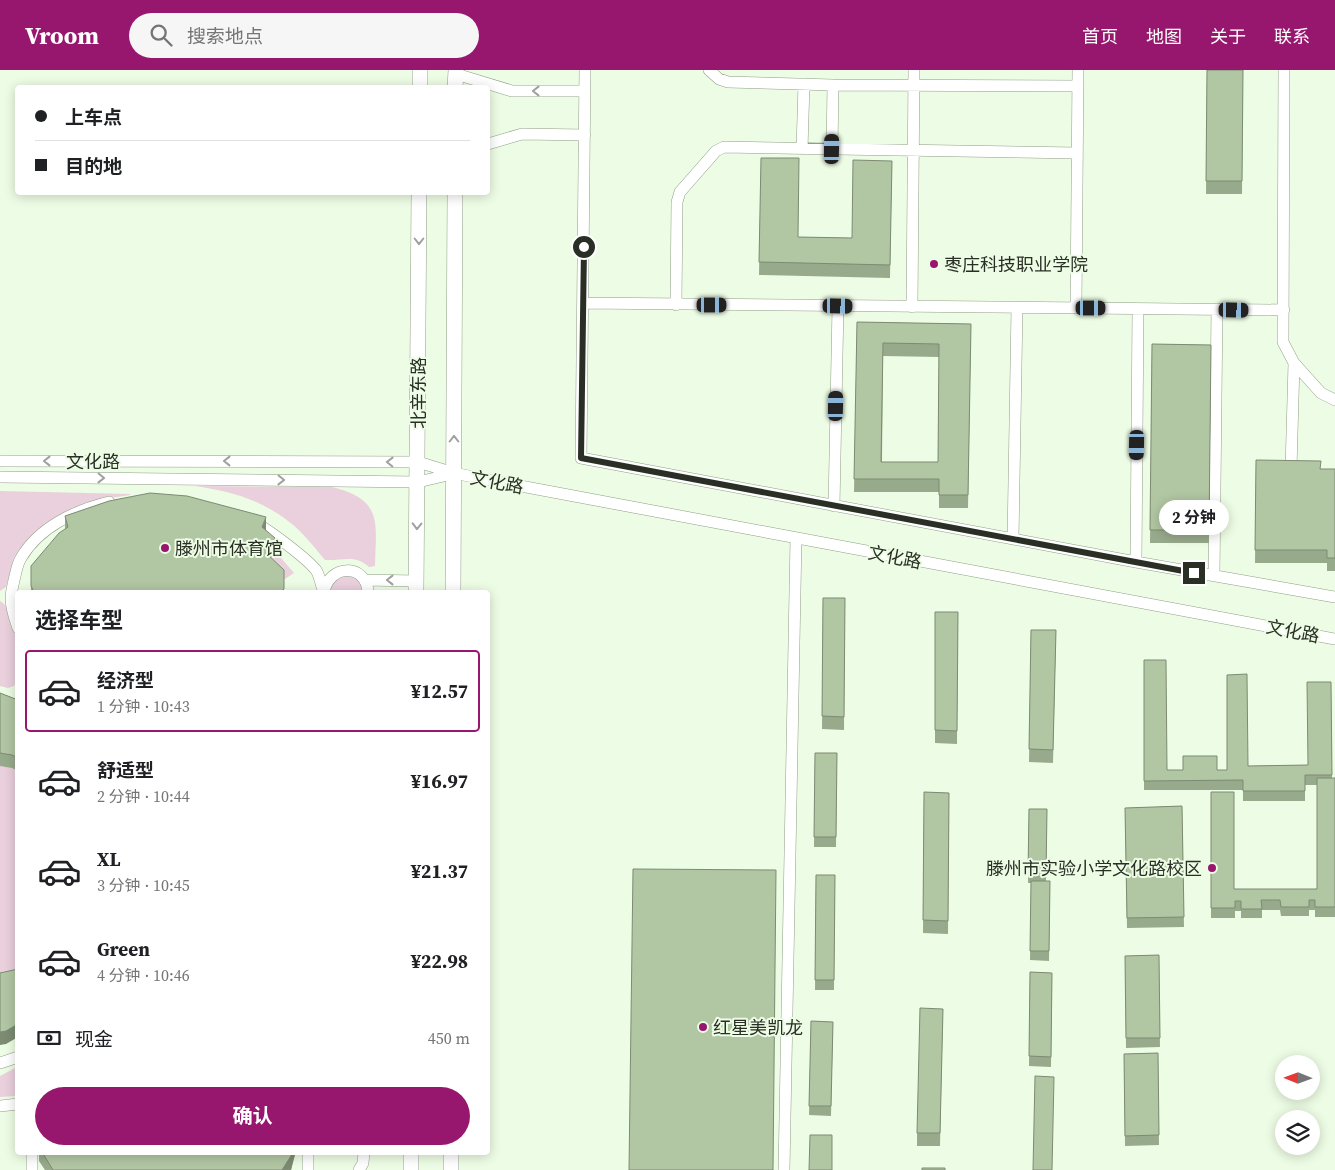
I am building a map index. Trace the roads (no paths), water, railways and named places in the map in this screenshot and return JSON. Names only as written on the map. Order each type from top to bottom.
[{"type":"main road","points":[[420,70],[420,85]]},
{"type":"main road","name":"北辛东路","points":[[416,586],[419,195]]},
{"type":"main road","name":"北辛东路","points":[[454,590],[455,195]]},
{"type":"main road","points":[[411,1155],[411,1170]]},
{"type":"main road","points":[[451,1155],[451,1170]]},
{"type":"street","points":[[585,70],[581,458],[1136,562],[1335,597]]},
{"type":"street","points":[[710,70],[719,79],[728,82],[913,86],[1078,86]]},
{"type":"street","points":[[912,307],[914,70]]},
{"type":"street","points":[[1076,308],[1078,70]]},
{"type":"street","points":[[1284,70],[1284,342],[1294,363],[1321,393],[1335,400]]},
{"type":"street","points":[[456,77],[488,85]]},
{"type":"street","points":[[802,149],[804,84]]},
{"type":"street","points":[[832,149],[833,85]]},
{"type":"street","points":[[490,86],[512,91],[585,91]]},
{"type":"street","points":[[490,143],[522,134],[585,135]]},
{"type":"street","points":[[676,305],[677,202],[680,192],[716,151],[724,147],[1077,153]]},
{"type":"street","points":[[583,304],[1284,310]]},
{"type":"street","points":[[834,506],[838,306]]},
{"type":"street","points":[[1013,539],[1017,308]]},
{"type":"street","points":[[1136,562],[1138,309]]},
{"type":"street","points":[[1214,576],[1217,309]]},
{"type":"street","points":[[1291,470],[1294,363]]},
{"type":"street","name":"文化路","points":[[0,461],[418,462],[454,474],[1335,639]]},
{"type":"street","name":"文化路","points":[[0,477],[418,482],[454,474]]},
{"type":"street","points":[[15,617],[12,606],[5,596],[20,559],[28,548],[42,534],[65,517],[81,510],[124,499]]},
{"type":"street","points":[[243,517],[264,528],[303,558],[317,571],[323,590]]},
{"type":"street","points":[[784,1170],[796,538]]},
{"type":"street","points":[[317,571],[353,572],[365,580],[368,590]]},
{"type":"street","points":[[325,590],[331,576],[338,572]]},
{"type":"street","points":[[365,580],[416,586]]},
{"type":"street","points":[[0,1063],[15,1058]]},
{"type":"street","points":[[0,1106],[15,1104]]},
{"type":"street","points":[[32,1155],[32,1170]]},
{"type":"street","points":[[308,1155],[308,1170]]},
{"type":"street","points":[[359,1170],[363,1163],[364,1155]]},
{"type":"place","name":"枣庄科技职业学院","points":[[934,264]]},
{"type":"place","name":"滕州市体育馆","points":[[165,548]]},
{"type":"place","name":"滕州市实验小学文化路校区","points":[[1212,868]]},
{"type":"place","name":"红星美凯龙","points":[[703,1027]]}]
